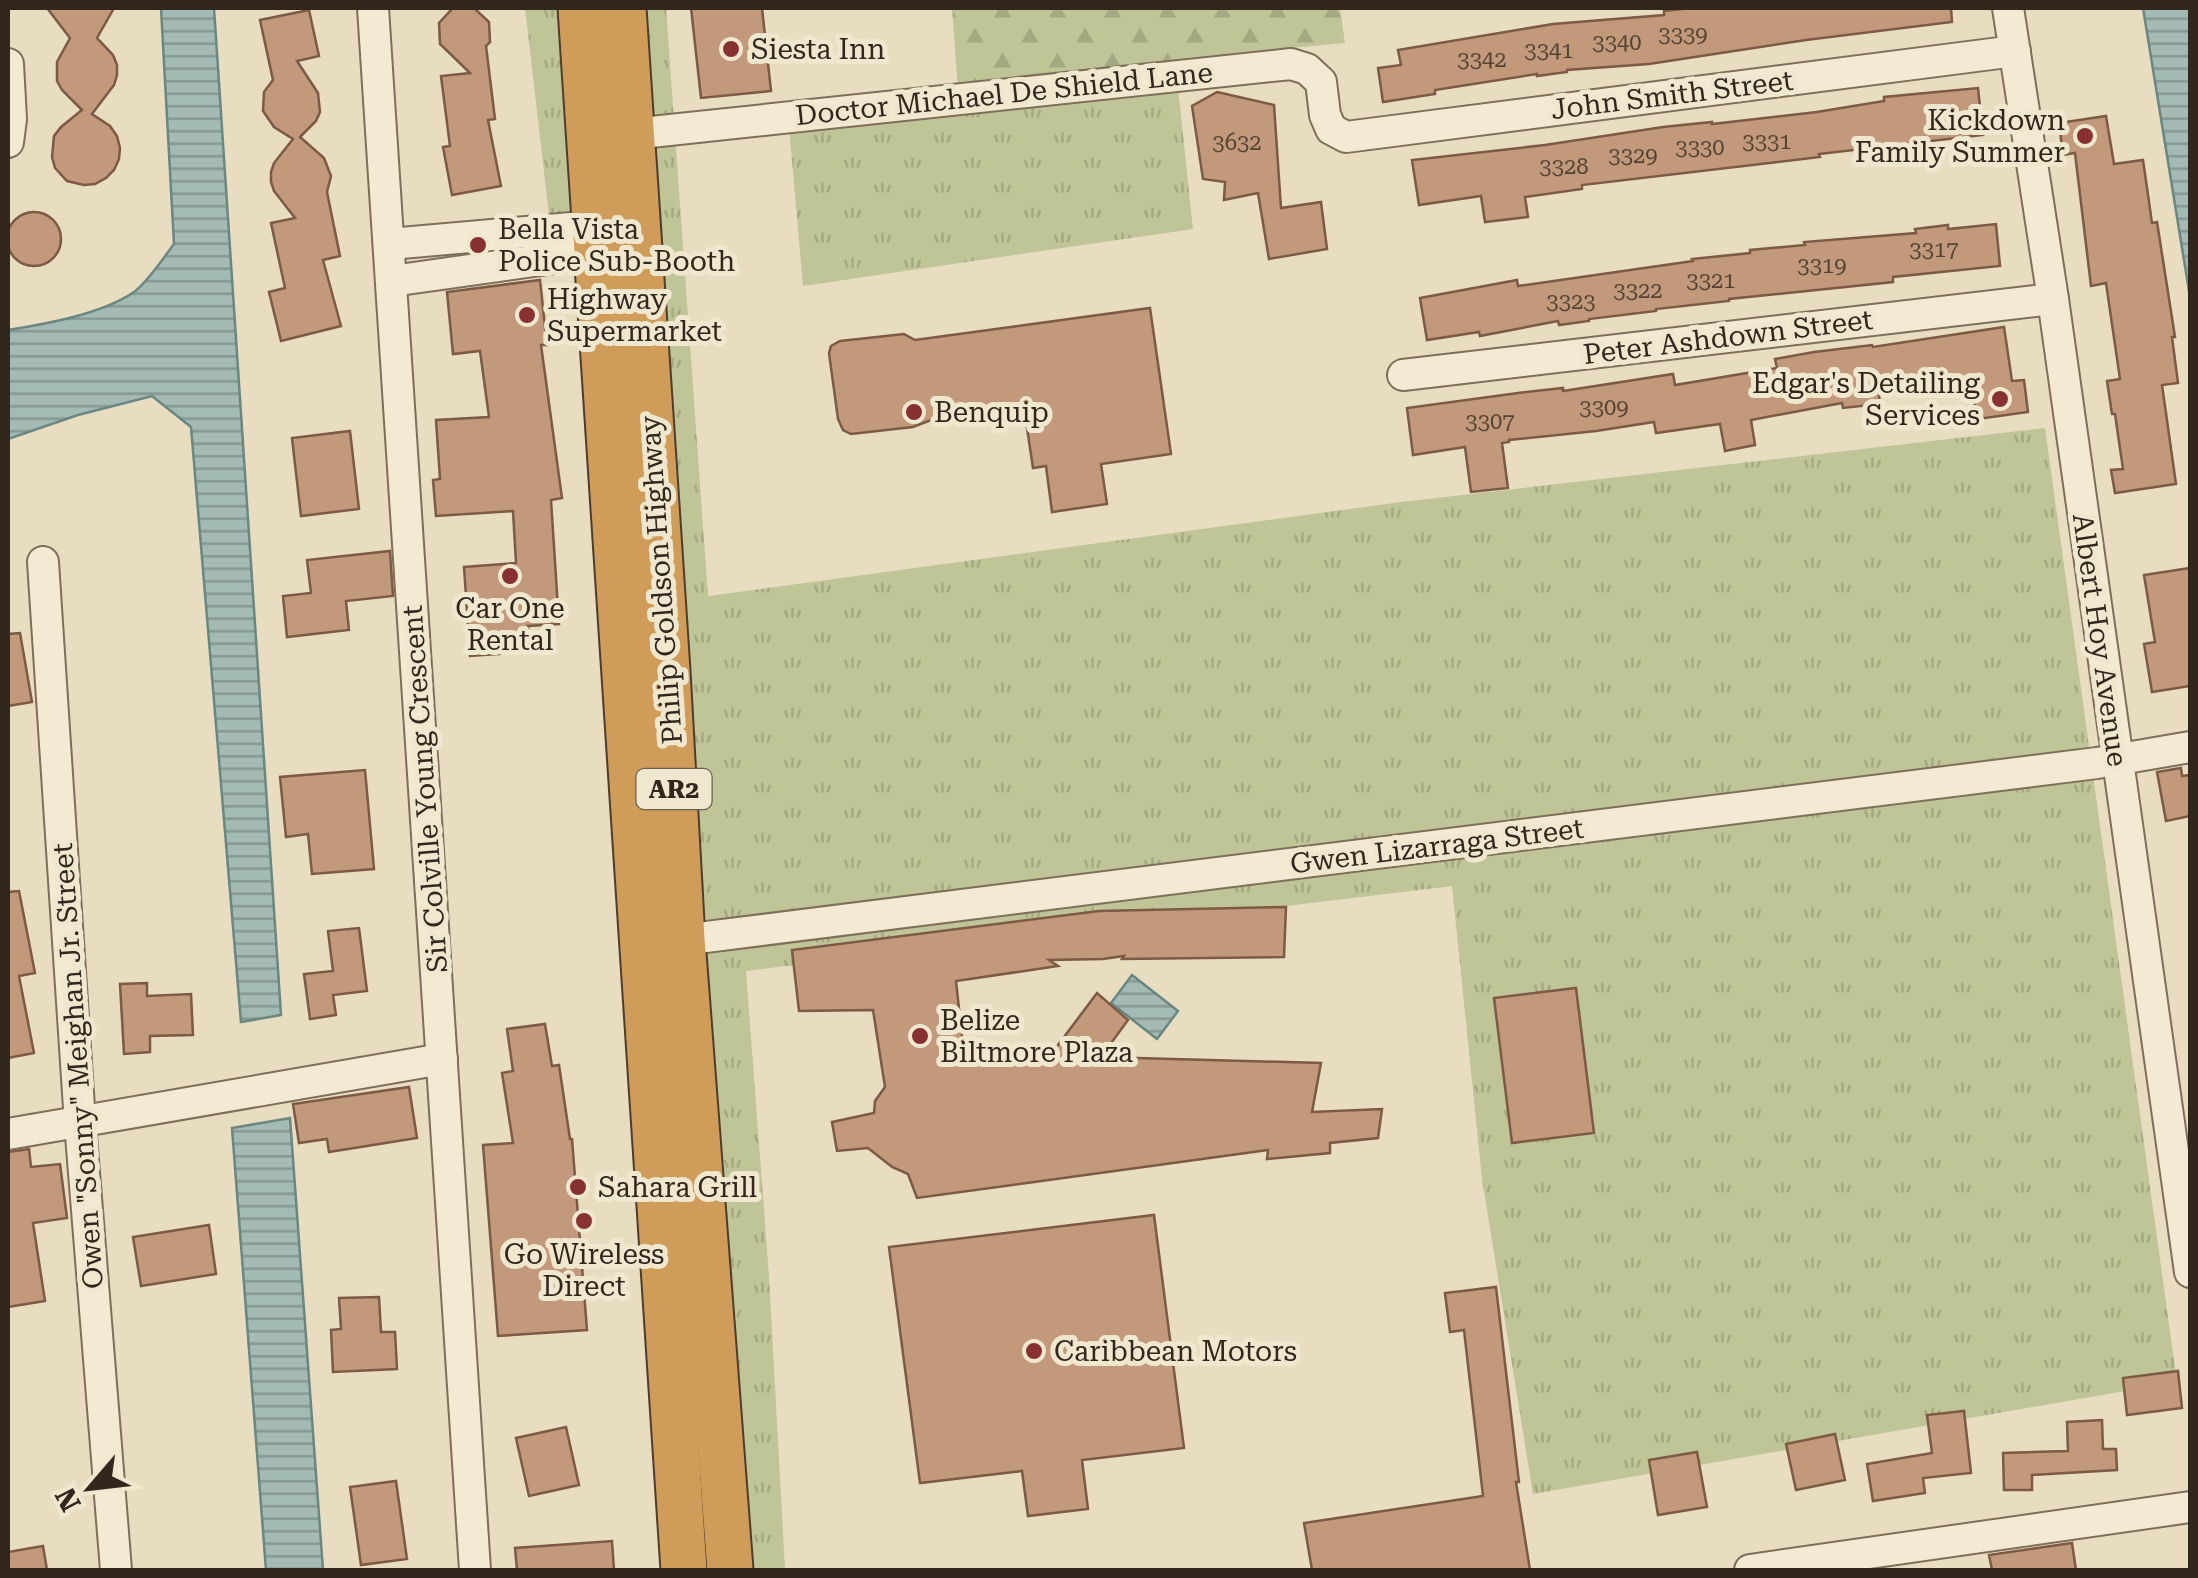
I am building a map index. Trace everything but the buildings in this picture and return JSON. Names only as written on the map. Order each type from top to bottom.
[{"type":"highway","name":"Philip Goldson Highway","points":[[581,8],[684,1570]]},
{"type":"highway","name":"Philip Goldson Highway","points":[[623,8],[668,671],[682,940],[730,1570]]},
{"type":"street","name":"Sir Colville Young Crescent","points":[[373,8],[476,1570]]},
{"type":"street","name":"Albert Hoy Avenue","points":[[2008,8],[2053,299],[2190,1272]]},
{"type":"street","name":"John Smith Street","points":[[1331,129],[1346,136],[2015,51]]},
{"type":"street","points":[[8,64],[12,119],[8,142]]},
{"type":"street","name":"Doctor Michael De Shield Lane","points":[[632,134],[1291,64],[1307,69],[1322,82],[1325,115],[1331,129]]},
{"type":"street","points":[[390,244],[596,239]]},
{"type":"street","points":[[392,281],[596,239]]},
{"type":"street","name":"Peter Ashdown Street","points":[[1402,375],[2053,299]]},
{"type":"street","name":"Owen \"Sonny\" Meighan Jr. Street","points":[[43,562],[80,1123],[116,1570]]},
{"type":"street","name":"Gwen Lizarraga Street","points":[[682,940],[2096,763],[2190,746]]},
{"type":"street","points":[[8,1134],[442,1059]]},
{"type":"street","points":[[1750,1570],[2190,1507]]},
{"type":"green space","points":[[525,8],[564,8],[584,212],[549,215]]},
{"type":"green space","points":[[647,8],[666,8],[708,596],[1401,502],[2045,428],[2177,1382],[1533,1494],[1482,1179],[1452,886],[746,971],[769,1276],[785,1570],[745,1570]]},
{"type":"green space","points":[[952,8],[1340,8],[1345,43],[1175,59],[958,89]]},
{"type":"green space","points":[[1175,59],[1193,229],[803,286],[788,115]]},
{"type":"water","points":[[161,8],[214,8],[281,1015],[241,1022],[191,427],[152,396],[8,439],[8,330],[73,317],[121,300],[145,282],[174,244]]},
{"type":"water","points":[[2143,8],[2190,8],[2190,297]]},
{"type":"water","points":[[1132,975],[1178,1011],[1157,1039],[1111,1003]]},
{"type":"water","points":[[290,1118],[323,1570],[266,1570],[232,1128]]},
{"type":"place","name":"Siesta Inn","points":[[731,49]]},
{"type":"place","name":"Kickdown Family Summer","points":[[2085,136]]},
{"type":"place","name":"Bella Vista Police Sub-Booth","points":[[478,245]]},
{"type":"place","name":"Highway Supermarket","points":[[527,315]]},
{"type":"place","name":"Edgar's Detailing Services","points":[[2000,399]]},
{"type":"place","name":"Benquip","points":[[914,412]]},
{"type":"place","name":"Car One Rental","points":[[510,576]]},
{"type":"place","name":"Belize Biltmore Plaza","points":[[920,1036]]},
{"type":"place","name":"Sahara Grill","points":[[578,1187]]},
{"type":"place","name":"Go Wireless Direct","points":[[584,1221]]},
{"type":"place","name":"Caribbean Motors","points":[[1034,1351]]}]
